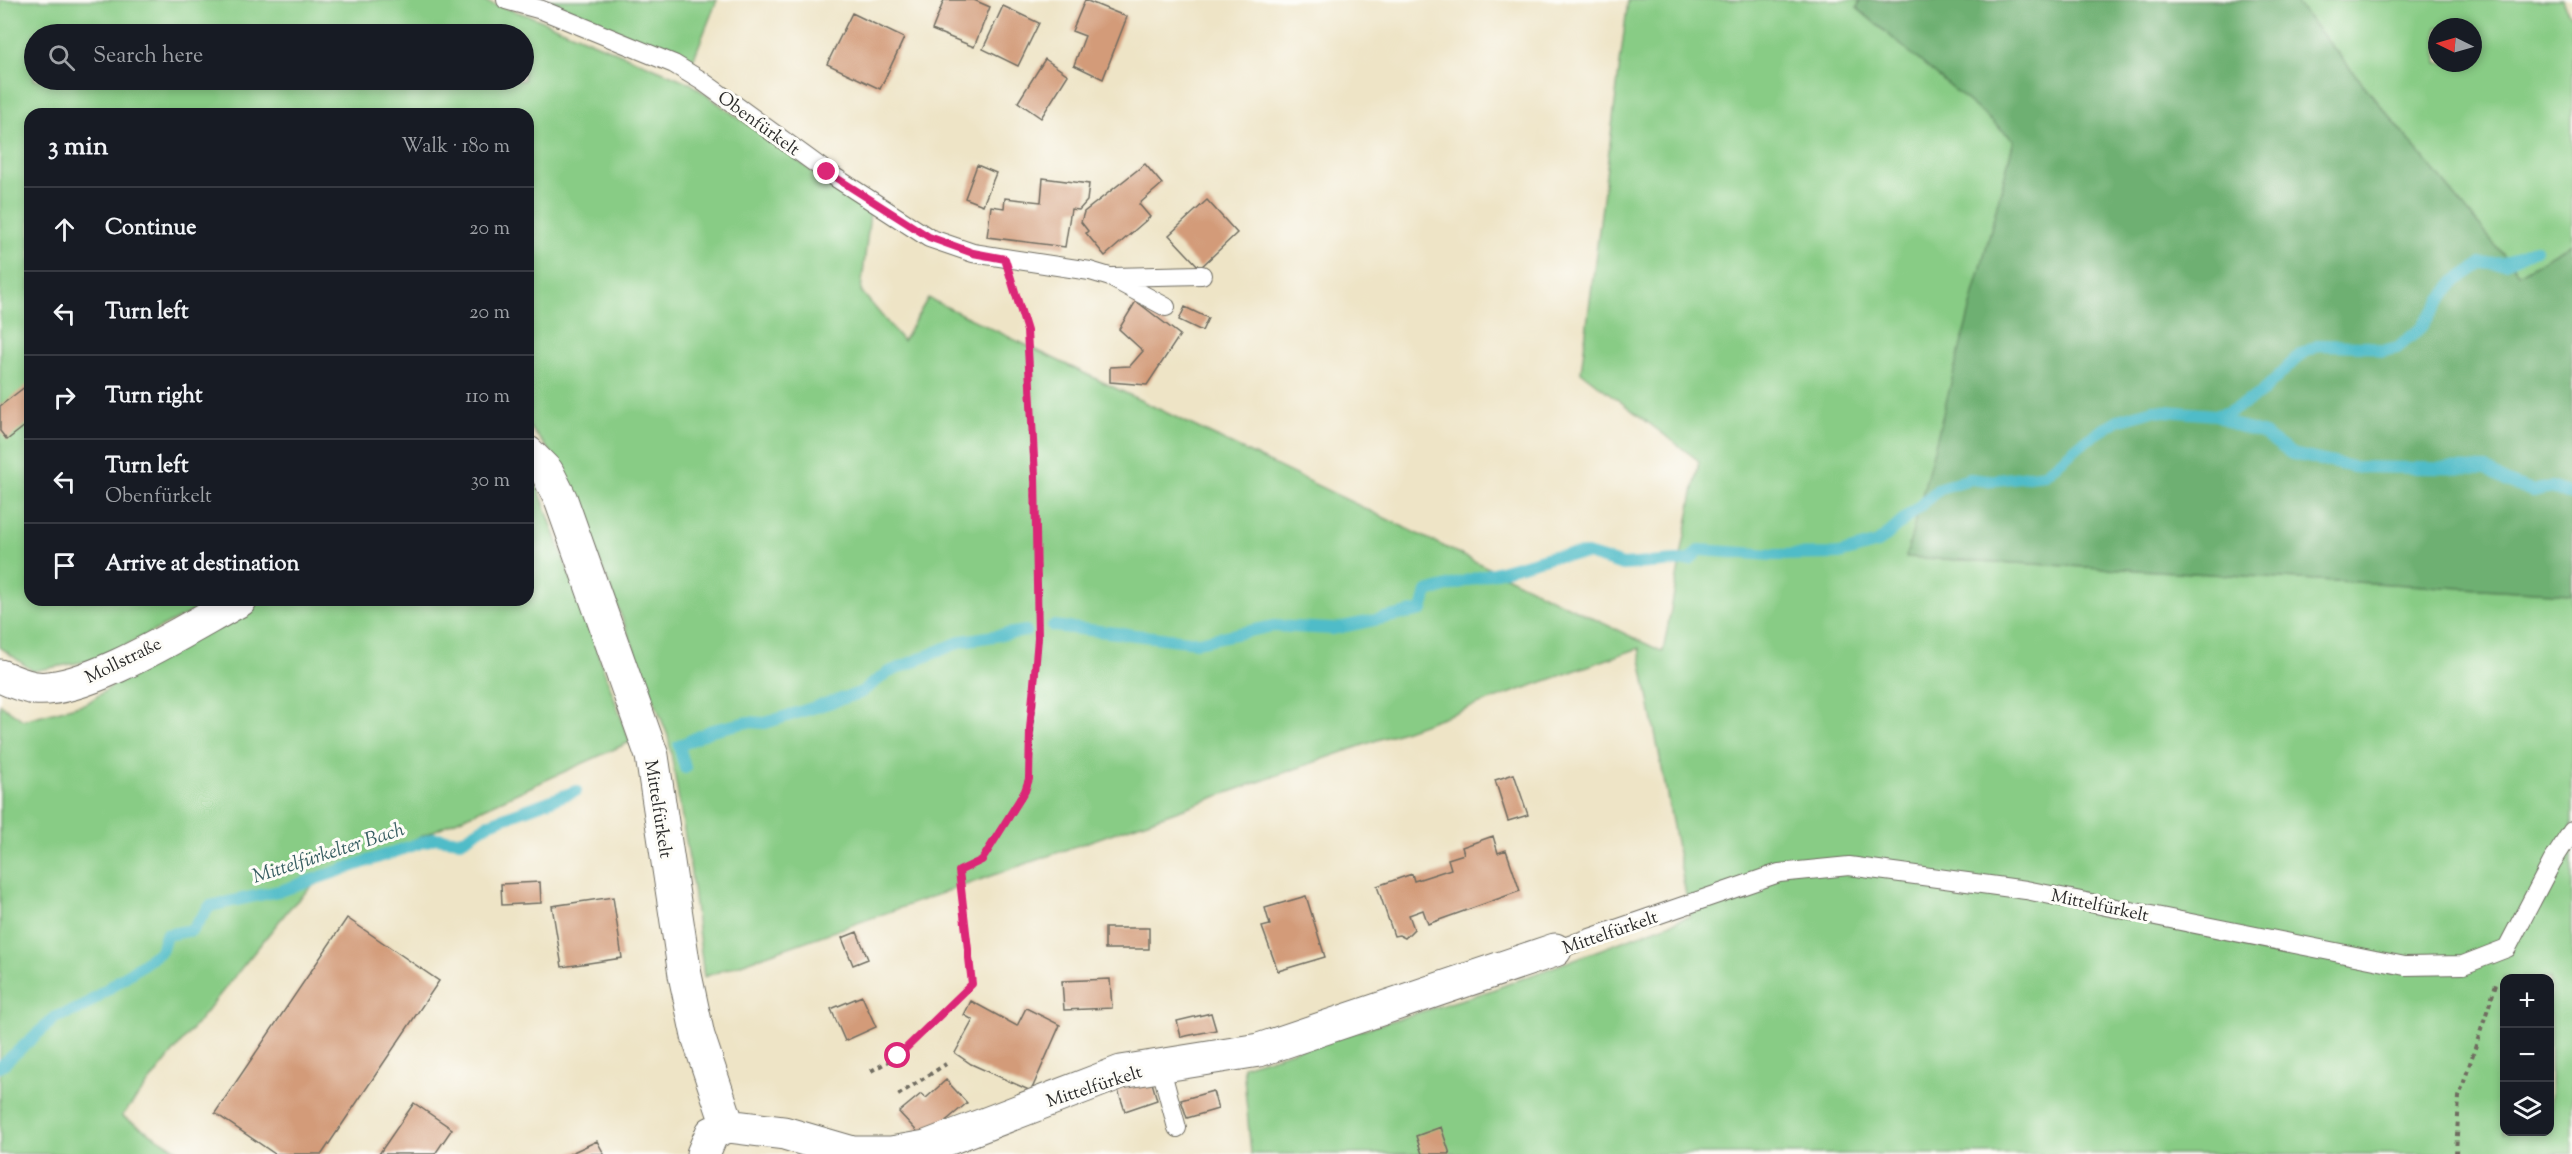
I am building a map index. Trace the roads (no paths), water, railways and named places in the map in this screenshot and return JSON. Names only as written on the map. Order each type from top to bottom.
[{"type":"street","name":"Mittelfürkelt","points":[[534,459],[547,472],[561,500],[652,756],[687,985],[698,1036],[729,1126],[784,1133],[824,1147],[853,1153],[891,1153],[926,1147],[1121,1072],[1223,1058],[1259,1050],[1555,950]]},
{"type":"street","name":"Mollstraße","points":[[0,676],[17,684],[35,688],[76,683],[117,666],[229,606]]},
{"type":"street","points":[[703,1154],[712,1133],[729,1126]]},
{"type":"lane","name":"Obenfürkelt","points":[[506,0],[542,10],[674,64],[702,81],[827,172],[929,237],[973,253],[1090,271],[1110,277]]},
{"type":"lane","points":[[1110,277],[1202,275]]},
{"type":"lane","points":[[1110,277],[1166,307]]},
{"type":"lane","name":"Mittelfürkelt","points":[[1555,950],[1779,873],[1849,866],[2026,890],[2404,966],[2463,965],[2507,948],[2552,862],[2572,831]]},
{"type":"lane","points":[[1160,1065],[1177,1128]]},
{"type":"waterway","name":"Mittelfürkelter Bach","points":[[1053,626],[1198,642],[1273,626],[1333,629],[1422,610],[1427,592],[1553,556],[1587,554],[1623,565],[1690,560],[1699,550],[1773,555],[1839,554],[1878,543],[1940,488],[1970,479],[1988,481],[2045,474],[2082,443],[2118,420],[2153,410],[2216,415],[2229,412],[2260,394],[2301,354],[2319,345],[2365,346],[2382,351],[2397,348],[2421,328],[2454,282],[2481,264],[2505,263],[2535,249]]},
{"type":"waterway","name":"Mittelfürkelter Bach","points":[[2216,415],[2238,426],[2264,434],[2292,454],[2353,467],[2486,469],[2507,482],[2532,491],[2552,487],[2572,495]]},
{"type":"waterway","name":"Mittelfürkelter Bach","points":[[685,768],[679,746],[712,730],[748,722],[765,723],[860,693],[887,673],[962,641],[1026,631]]},
{"type":"waterway","name":"Mittelfürkelter Bach","points":[[0,1067],[56,1017],[81,1008],[161,951],[166,935],[192,930],[210,906],[283,890],[435,838],[461,841],[490,823],[576,791]]}]
